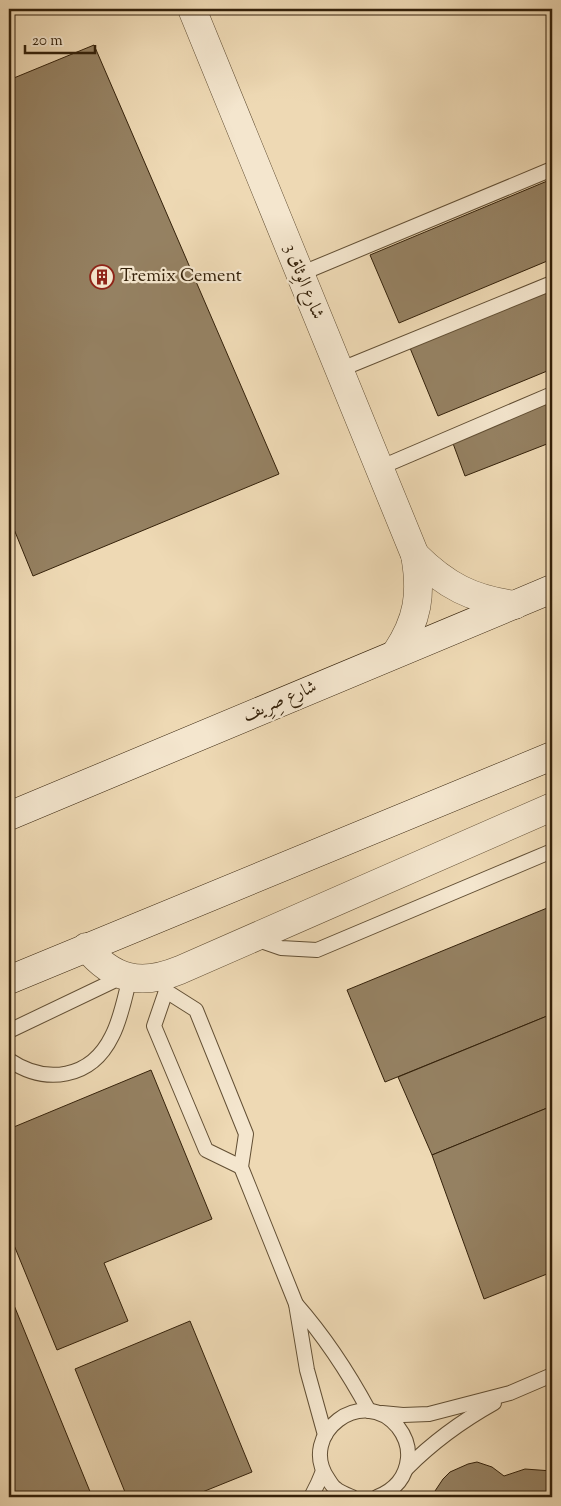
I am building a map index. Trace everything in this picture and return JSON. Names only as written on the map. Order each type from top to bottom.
[{"type":"street","name":"شارع الوِثاق 3","points":[[192,9],[415,555],[419,576],[419,596],[415,616],[407,636],[396,653]]},
{"type":"street","name":"شارع الوِثاق 3","points":[[415,555],[431,572],[450,585],[470,595],[492,602],[515,605]]},
{"type":"street","name":"شارع صِرِيف","points":[[9,816],[552,589]]},
{"type":"street","points":[[9,980],[552,756]]},
{"type":"street","points":[[86,947],[97,960],[110,970],[127,977],[163,984],[252,938],[552,807]]},
{"type":"lane","points":[[300,274],[552,169]]},
{"type":"lane","points":[[339,370],[552,282]]},
{"type":"lane","points":[[379,468],[552,394]]},
{"type":"lane","points":[[252,938],[281,948],[317,950],[552,851]]},
{"type":"lane","points":[[9,1030],[127,977]]},
{"type":"lane","points":[[9,1060],[21,1068],[38,1074],[56,1075],[74,1071],[91,1063],[104,1050],[113,1034],[127,977]]},
{"type":"lane","points":[[241,1167],[206,1150],[202,1141],[154,1026],[163,984],[196,1010],[246,1134],[241,1167],[296,1304],[306,1370],[325,1435]]},
{"type":"lane","points":[[296,1304],[337,1355],[373,1411],[392,1420],[404,1434],[409,1451],[407,1468]]},
{"type":"lane","points":[[377,1497],[389,1492],[400,1481],[407,1468],[442,1436],[461,1422],[510,1393],[552,1375]]},
{"type":"lane","points":[[352,1497],[335,1488],[323,1471],[320,1453],[325,1435],[332,1424],[343,1416],[356,1411],[403,1415],[429,1414],[510,1393]]},
{"type":"lane","points":[[310,1497],[323,1471]]},
{"type":"lane","points":[[400,1481],[403,1497]]},
{"type":"building","name":"Tremix Cement","points":[[94,45],[279,474],[33,576],[9,517],[9,80]]},
{"type":"building","points":[[552,179],[552,259],[399,323],[370,255]]},
{"type":"building","points":[[552,289],[552,369],[438,416],[410,348]]},
{"type":"building","points":[[552,399],[552,442],[465,476],[451,438]]},
{"type":"building","points":[[552,906],[552,1014],[385,1082],[347,990]]},
{"type":"building","points":[[552,1014],[552,1106],[432,1155],[398,1077]]},
{"type":"building","points":[[151,1070],[212,1219],[104,1263],[128,1321],[57,1350],[9,1233],[9,1129]]},
{"type":"building","points":[[552,1106],[552,1272],[484,1299],[432,1155]]},
{"type":"building","points":[[9,1293],[91,1494],[84,1497],[9,1497]]},
{"type":"building","points":[[190,1321],[252,1472],[190,1497],[127,1497],[75,1369]]},
{"type":"building","points":[[477,1462],[492,1467],[504,1476],[525,1469],[552,1471],[552,1497],[434,1497],[435,1491],[450,1472]]},
{"type":"place","name":"Tremix Cement","points":[[102,277]]}]
